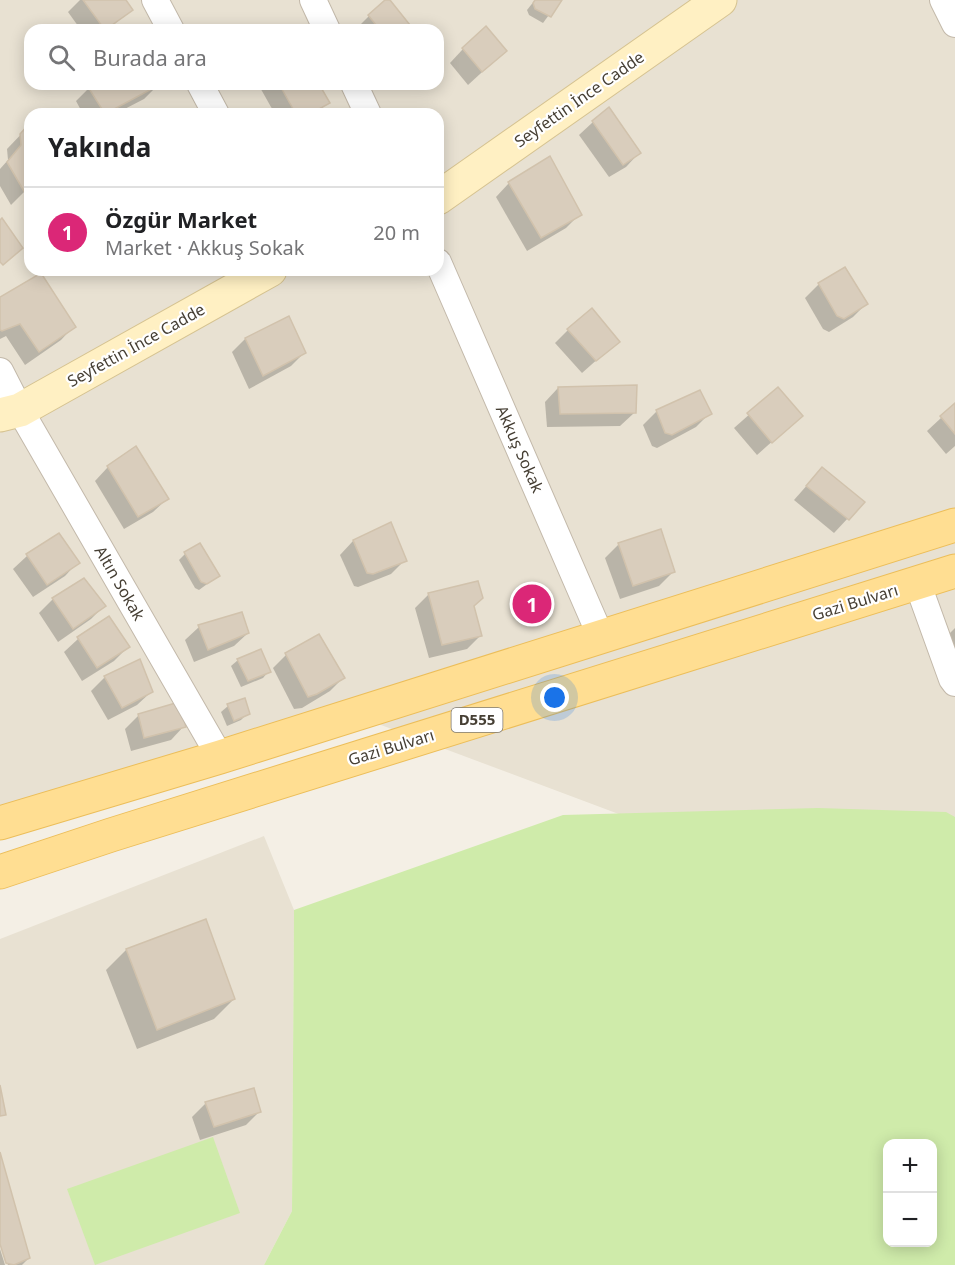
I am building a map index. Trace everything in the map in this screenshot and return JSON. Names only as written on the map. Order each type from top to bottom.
[{"type":"main road","name":"Seyfettin İnce Cadde","points":[[444,194],[720,0]]},
{"type":"main road","name":"Seyfettin İnce Cadde","points":[[10,412],[259,276]]},
{"type":"main road","name":"D555","points":[[0,823],[220,757],[955,525]]},
{"type":"main road","name":"Gazi Bulvarı","points":[[0,872],[111,835],[955,571]]},
{"type":"street","points":[[154,0],[168,24]]},
{"type":"street","points":[[313,0],[324,24]]},
{"type":"street","points":[[943,0],[955,24]]},
{"type":"street","points":[[203,90],[213,108]]},
{"type":"street","points":[[357,90],[365,108]]},
{"type":"street","name":"Akkuş Sokak","points":[[444,276],[601,636]]},
{"type":"street","name":"Altın Sokak","points":[[0,371],[10,412],[220,757]]},
{"type":"street","points":[[917,582],[955,683]]},
{"type":"shaded area","points":[[0,0],[955,0],[955,940],[333,707],[0,809]]},
{"type":"shaded area","points":[[264,836],[294,910],[292,1211],[264,1265],[0,1265],[0,939]]},
{"type":"green space","points":[[818,808],[946,812],[955,817],[955,1265],[264,1265],[292,1211],[294,910],[563,815]]},
{"type":"green space","points":[[213,1137],[240,1213],[95,1265],[67,1189]]},
{"type":"building","points":[[83,0],[126,0],[133,10],[113,24],[101,24]]},
{"type":"building","points":[[385,0],[390,0],[409,24],[375,24],[368,15]]},
{"type":"building","points":[[535,0],[562,0],[551,17],[535,9],[533,3]]},
{"type":"building","points":[[486,26],[507,51],[482,72],[462,48]]},
{"type":"building","points":[[90,90],[150,90],[116,108],[101,108]]},
{"type":"building","points":[[282,90],[322,90],[330,103],[321,108],[293,108]]},
{"type":"building","points":[[609,107],[641,153],[623,165],[592,121]]},
{"type":"building","points":[[24,130],[24,191],[7,162],[21,145],[20,134]]},
{"type":"building","points":[[550,156],[582,215],[541,238],[508,182]]},
{"type":"building","points":[[2,218],[23,248],[3,265],[0,262],[0,220]]},
{"type":"building","points":[[845,267],[868,304],[844,319],[837,316],[818,283]]},
{"type":"building","points":[[36,276],[43,276],[76,327],[39,352],[20,324],[0,330],[0,297]]},
{"type":"building","points":[[592,308],[620,342],[596,361],[567,329]]},
{"type":"building","points":[[289,316],[306,353],[263,376],[245,338]]},
{"type":"building","points":[[637,385],[636,413],[560,414],[558,387]]},
{"type":"building","points":[[778,387],[803,416],[772,443],[747,413]]},
{"type":"building","points":[[700,390],[712,414],[672,435],[665,433],[656,410]]},
{"type":"building","points":[[955,403],[955,434],[940,416]]},
{"type":"building","points":[[136,446],[169,499],[138,517],[107,466]]},
{"type":"building","points":[[822,467],[865,502],[849,520],[806,486]]},
{"type":"building","points":[[391,522],[407,561],[373,574],[367,573],[353,540]]},
{"type":"building","points":[[661,529],[675,572],[633,586],[618,543]]},
{"type":"building","points":[[59,533],[80,563],[47,585],[26,554]]},
{"type":"building","points":[[200,543],[220,576],[207,584],[201,582],[184,552]]},
{"type":"building","points":[[84,578],[106,606],[73,629],[52,598]]},
{"type":"building","points":[[478,581],[483,598],[474,606],[482,636],[442,645],[428,593]]},
{"type":"building","points":[[242,612],[249,633],[208,650],[198,625]]},
{"type":"building","points":[[109,616],[130,647],[97,668],[77,637]]},
{"type":"building","points":[[319,634],[345,678],[308,697],[285,653]]},
{"type":"building","points":[[261,649],[271,672],[248,681],[237,659]]},
{"type":"building","points":[[140,659],[153,692],[122,708],[104,676]]},
{"type":"building","points":[[245,698],[250,714],[234,721],[227,704]]},
{"type":"building","points":[[179,702],[186,727],[144,738],[138,714]]},
{"type":"building","points":[[206,919],[235,999],[157,1030],[126,949]]},
{"type":"building","points":[[0,1085],[6,1115],[0,1116]]},
{"type":"building","points":[[254,1088],[261,1112],[214,1127],[205,1102]]},
{"type":"building","points":[[0,1152],[30,1258],[14,1265],[6,1263],[0,1244]]},
{"type":"place","name":"Özgür Market","points":[[532,604]]}]
